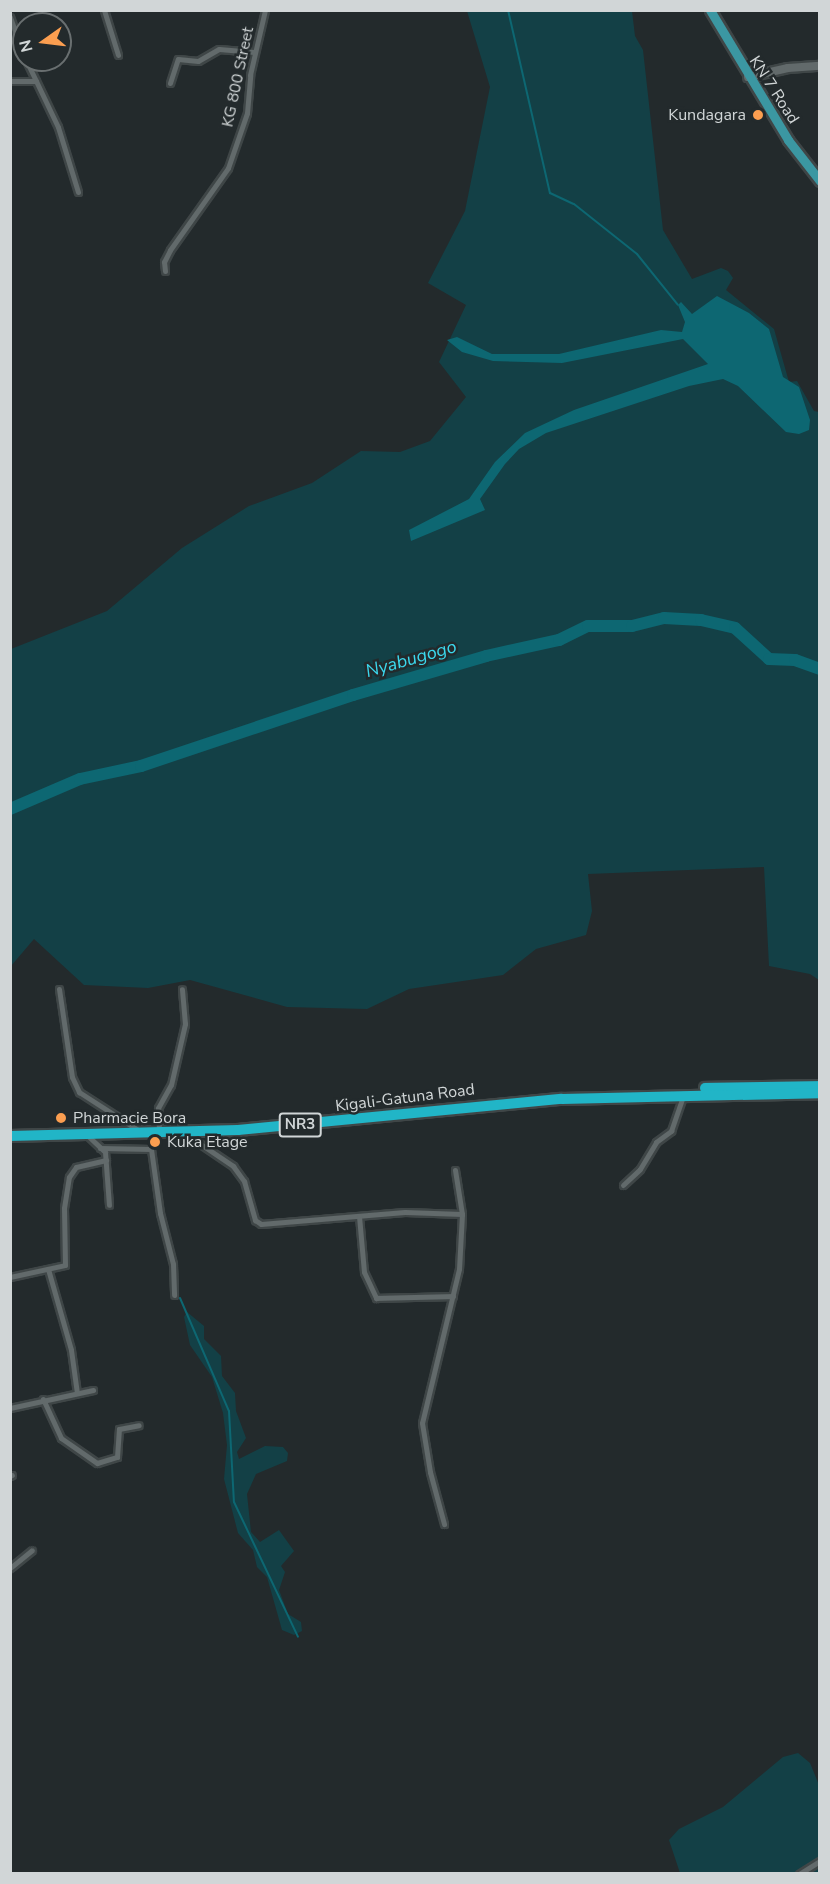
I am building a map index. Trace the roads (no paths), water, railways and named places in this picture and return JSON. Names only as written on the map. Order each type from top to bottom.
[{"type":"highway","name":"Kigali-Gatuna Road","points":[[588,1098],[640,1092],[819,1086]]},
{"type":"highway","name":"Kigali-Gatuna Road","points":[[10,1136],[302,1125],[478,1104],[588,1098],[819,1093]]},
{"type":"main road","name":"KN 7 Road","points":[[710,10],[748,77],[819,181]]},
{"type":"street","points":[[104,10],[118,55]]},
{"type":"street","name":"KG 800 Street","points":[[165,271],[164,262],[170,250],[228,168],[247,113],[255,52],[265,10]]},
{"type":"street","points":[[170,83],[178,59],[198,61],[219,49],[255,52]]},
{"type":"street","points":[[748,77],[788,68],[819,66]]},
{"type":"street","points":[[32,72],[58,127],[78,192]]},
{"type":"street","points":[[10,81],[36,81]]},
{"type":"street","points":[[59,989],[72,1077],[79,1092],[142,1132]]},
{"type":"street","points":[[182,989],[185,1024],[171,1085],[158,1108],[159,1132],[196,1141],[233,1166],[244,1181],[257,1223],[405,1212],[462,1214]]},
{"type":"street","points":[[623,1185],[640,1169],[656,1142],[671,1131],[683,1096]]},
{"type":"street","points":[[86,1134],[100,1148],[106,1160],[109,1205]]},
{"type":"street","points":[[100,1148],[151,1149],[160,1213],[173,1264],[174,1295]]},
{"type":"street","points":[[10,1277],[65,1265],[64,1208],[72,1171],[106,1160]]},
{"type":"street","points":[[444,1524],[430,1472],[422,1423],[462,1249],[462,1214],[455,1170]]},
{"type":"street","points":[[358,1216],[364,1272],[376,1298],[453,1296]]},
{"type":"street","points":[[48,1269],[71,1350],[77,1393]]},
{"type":"street","points":[[10,1408],[93,1389]]},
{"type":"street","points":[[43,1400],[61,1438],[97,1463],[117,1458],[119,1430],[139,1425]]},
{"type":"street","points":[[10,1568],[32,1550]]},
{"type":"street","points":[[799,1874],[819,1861]]},
{"type":"waterway","points":[[508,10],[550,193],[574,204],[637,254],[678,305]]},
{"type":"waterway","name":"Nyabugogo","points":[[10,809],[80,779],[141,766],[353,695],[486,656],[559,640],[588,626],[632,626],[664,618],[701,620],[735,628],[769,659],[795,660],[820,669]]},
{"type":"waterway","points":[[180,1298],[229,1411],[234,1502],[298,1637]]},
{"type":"place","name":"Kundagara","points":[[758,115]]},
{"type":"place","name":"Pharmacie Bora","points":[[61,1118]]},
{"type":"place","name":"Kuka Etage","points":[[155,1142]]}]
